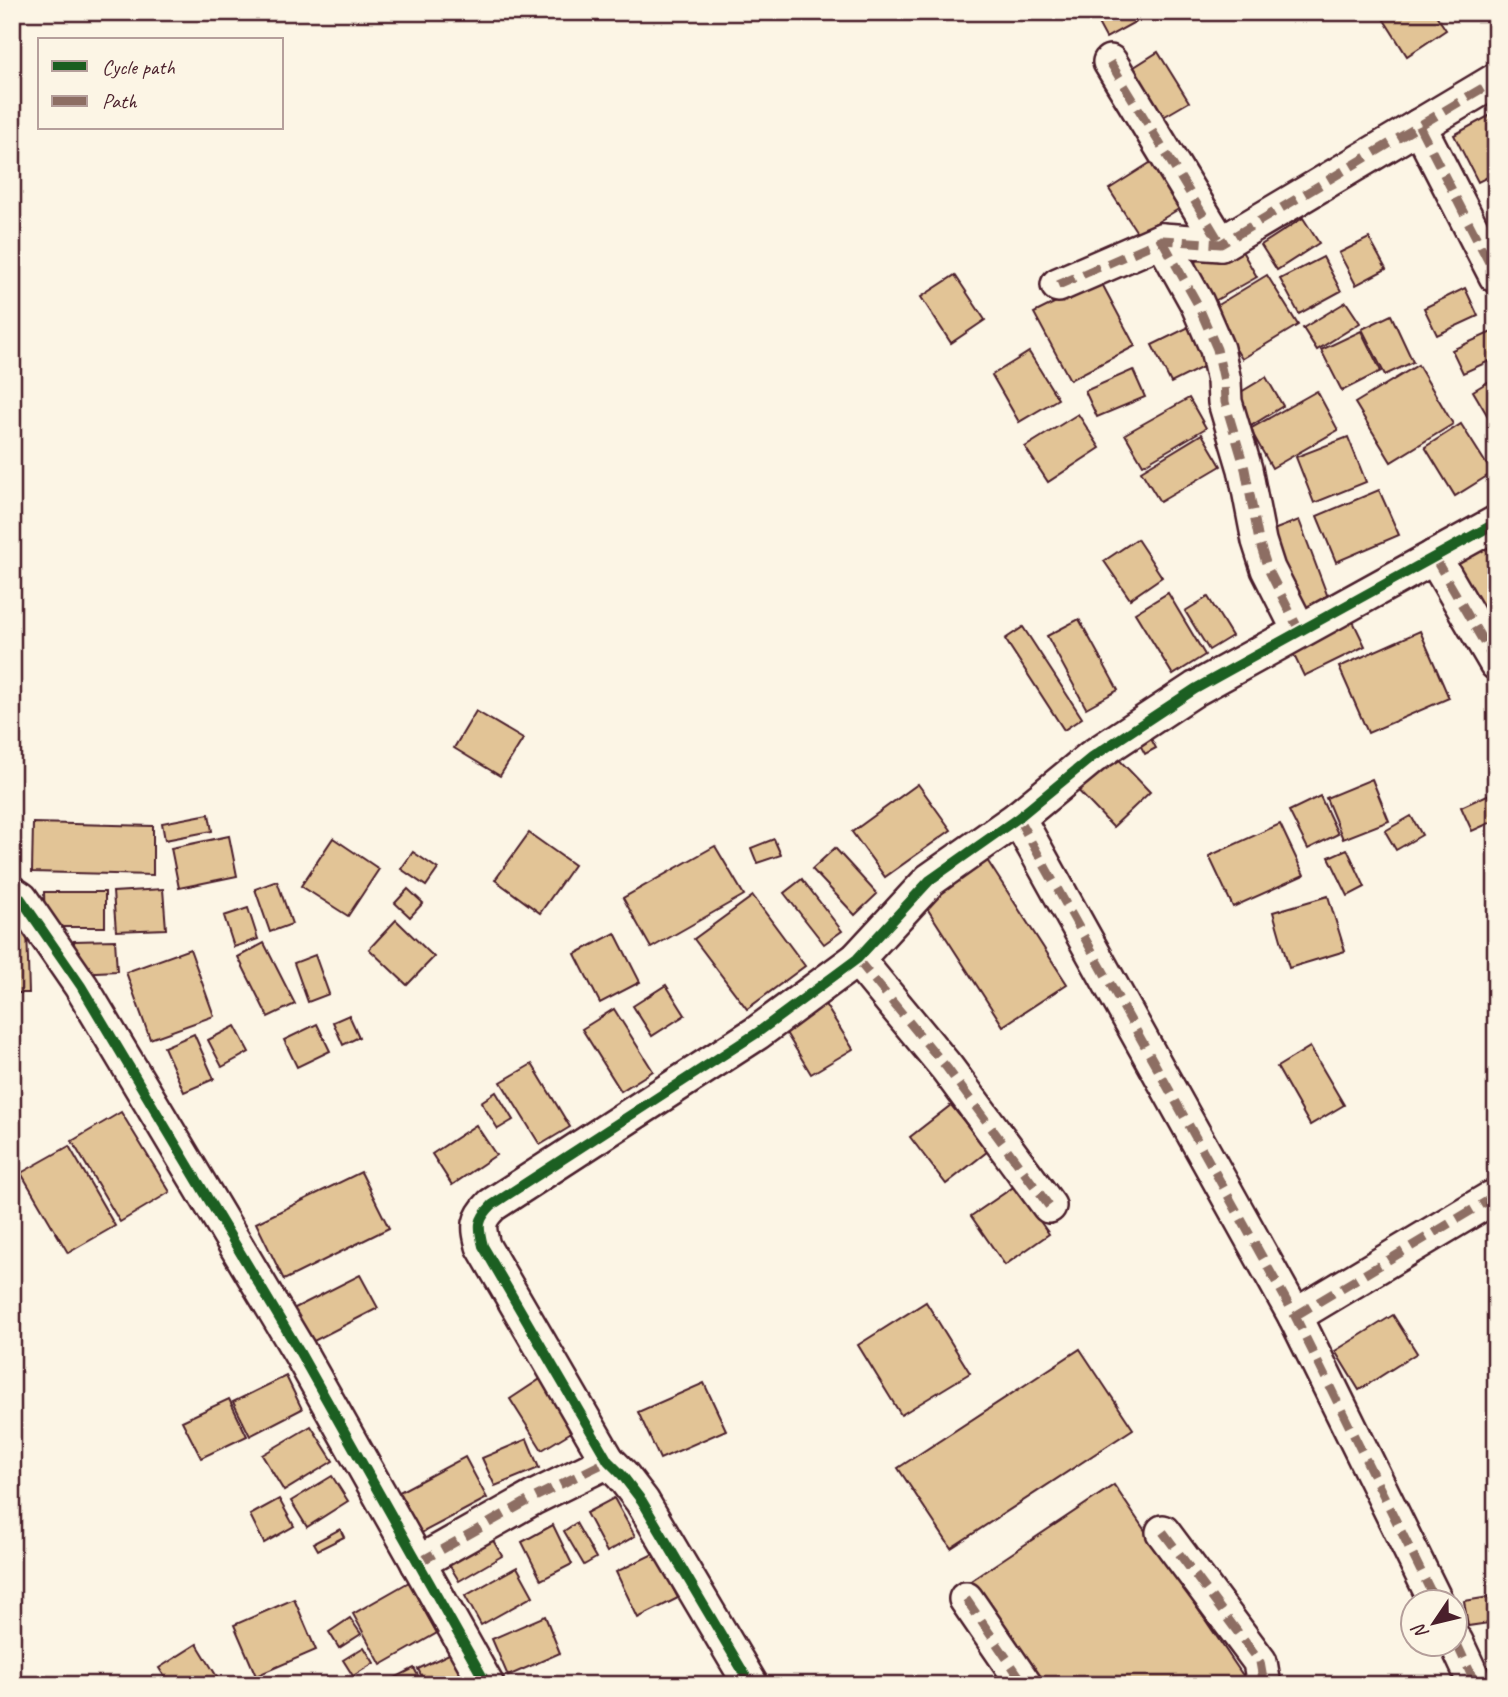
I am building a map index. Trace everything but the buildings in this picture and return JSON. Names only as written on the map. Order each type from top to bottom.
[{"type":"street","points":[[1110,62],[1221,244]]},
{"type":"street","points":[[1058,285],[1162,240],[1221,244],[1496,80]]},
{"type":"street","points":[[1419,126],[1496,276]]},
{"type":"street","points":[[1162,240],[1197,303],[1217,349],[1225,402],[1245,469],[1259,541],[1268,569],[1299,630]]},
{"type":"street","points":[[751,1685],[642,1502],[608,1461],[483,1246],[479,1228],[482,1215],[492,1205],[757,1033],[857,959],[930,880],[1018,818],[1104,750],[1195,689],[1496,523]]},
{"type":"street","points":[[1434,557],[1496,663]]},
{"type":"street","points":[[1018,818],[1295,1315],[1429,1588]]},
{"type":"street","points":[[12,893],[21,899],[81,986],[299,1351],[487,1685]]},
{"type":"street","points":[[857,959],[947,1068],[1049,1206]]},
{"type":"street","points":[[1295,1315],[1492,1198]]},
{"type":"street","points":[[418,1563],[534,1498],[608,1461]]},
{"type":"street","points":[[1163,1532],[1260,1662],[1264,1685]]},
{"type":"street","points":[[966,1599],[1026,1685]]},
{"type":"street","points":[[1463,1658],[1476,1685]]},
{"type":"marked path","points":[[1110,62],[1221,244]]},
{"type":"marked path","points":[[1058,285],[1162,240],[1221,244],[1496,80]]},
{"type":"marked path","points":[[1419,126],[1496,276]]},
{"type":"marked path","points":[[1162,240],[1197,303],[1217,349],[1224,381],[1225,402],[1245,469],[1259,541],[1268,569],[1299,630]]},
{"type":"marked path","points":[[1434,557],[1496,663]]},
{"type":"marked path","points":[[1018,818],[1295,1316],[1429,1588]]},
{"type":"marked path","points":[[857,959],[947,1068],[1049,1206]]},
{"type":"marked path","points":[[1295,1316],[1492,1198]]},
{"type":"marked path","points":[[418,1563],[533,1498],[608,1461]]},
{"type":"marked path","points":[[1163,1532],[1260,1662],[1264,1685]]},
{"type":"marked path","points":[[966,1599],[1025,1685]]},
{"type":"marked path","points":[[1463,1658],[1476,1685]]},
{"type":"cycle path","points":[[751,1685],[642,1501],[608,1461],[483,1246],[481,1219],[492,1205],[757,1033],[857,959],[930,880],[1018,818],[1092,757],[1195,689],[1496,523]]},
{"type":"cycle path","points":[[12,893],[21,899],[81,986],[299,1351],[487,1685]]}]
